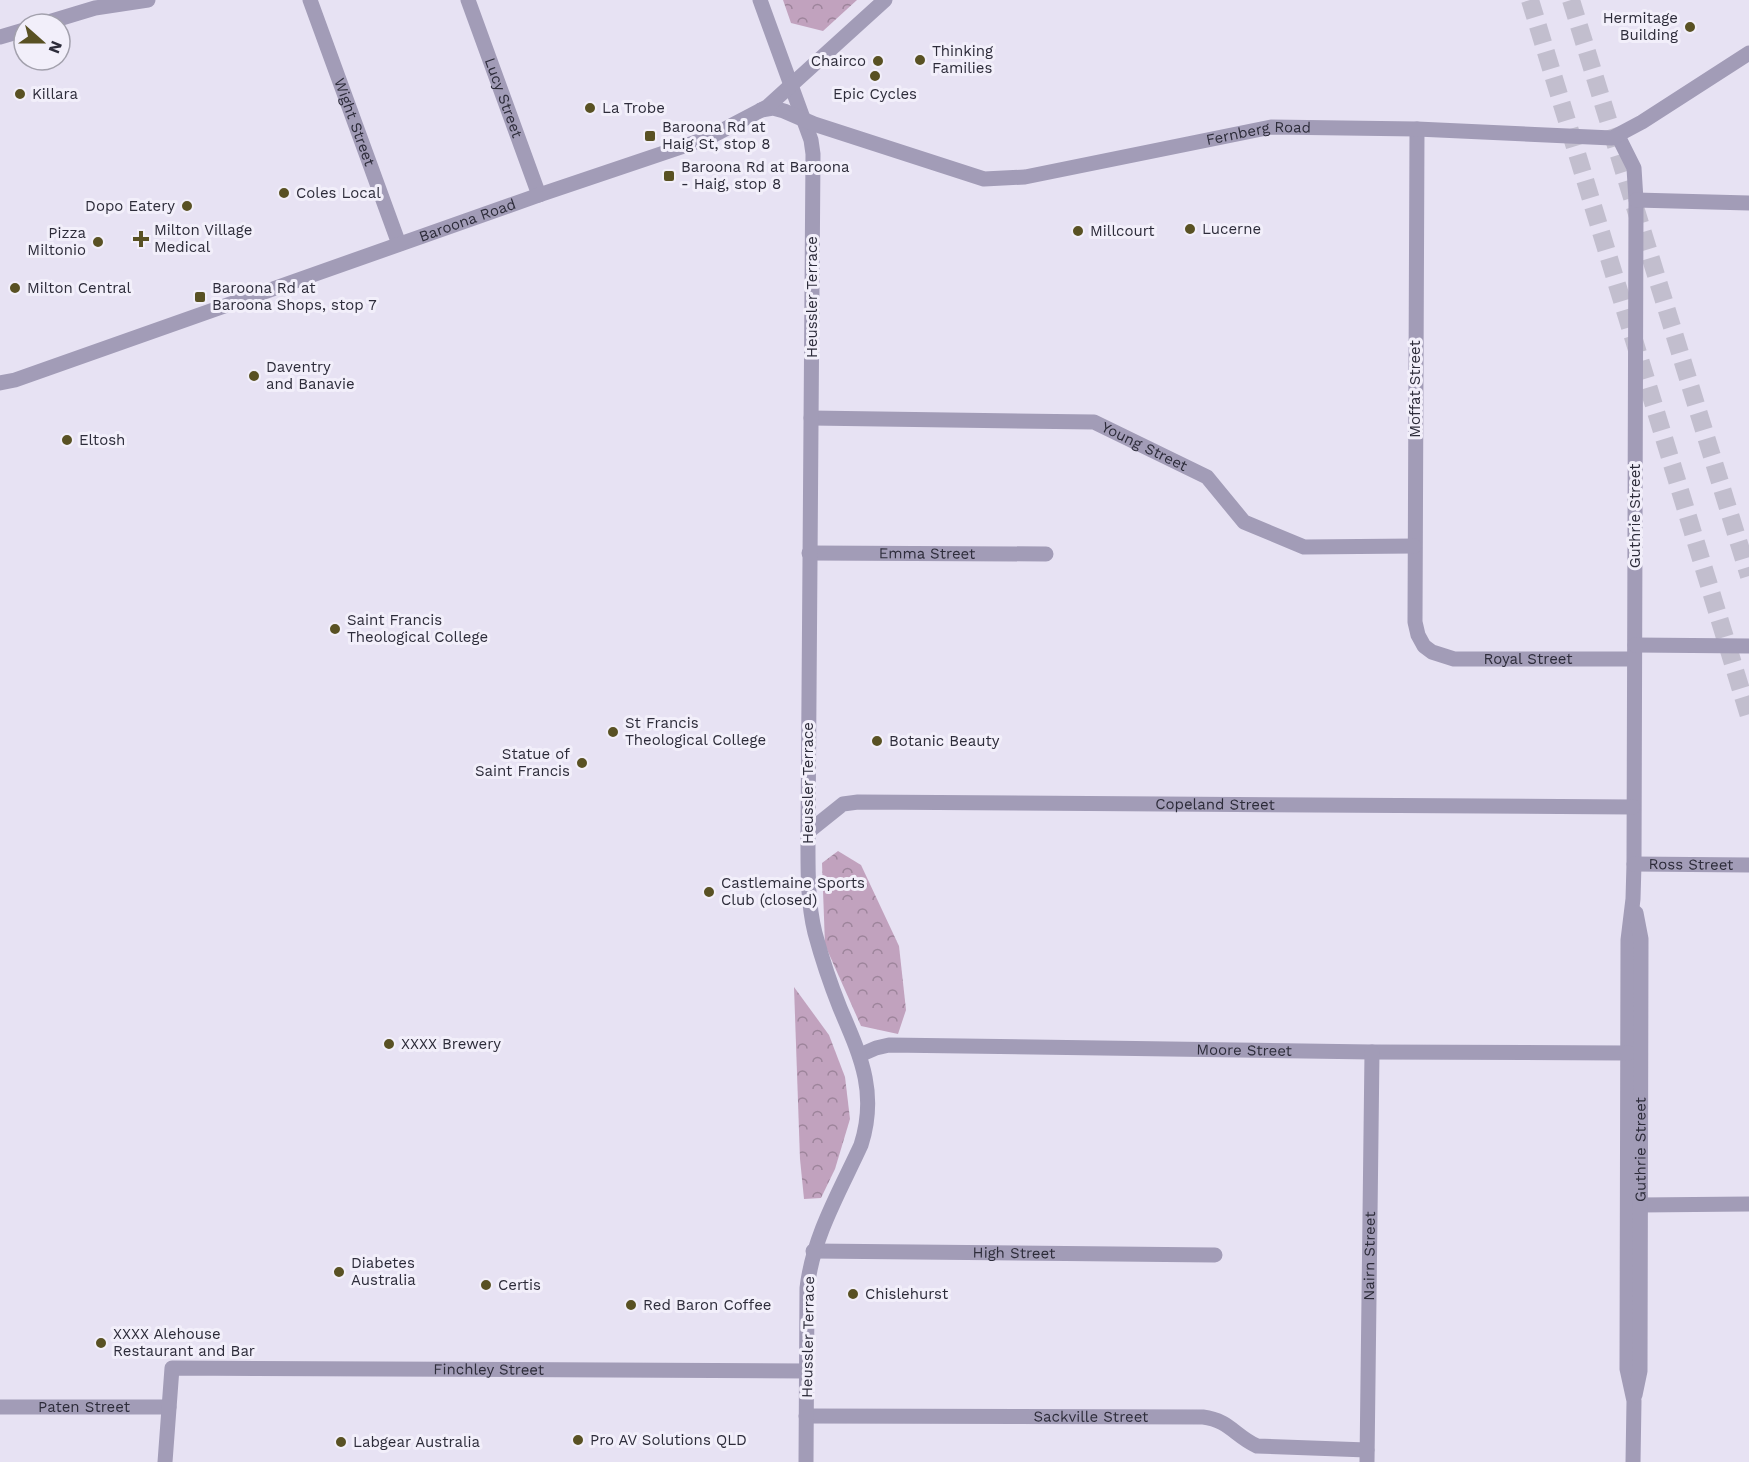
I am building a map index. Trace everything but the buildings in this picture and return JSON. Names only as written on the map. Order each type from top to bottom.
[{"type":"street","points":[[72,15],[95,8],[148,0]]},
{"type":"street","name":"Wight Street","points":[[310,0],[399,244]]},
{"type":"street","name":"Lucy Street","points":[[468,0],[539,195]]},
{"type":"street","name":"Heussler Terrace","points":[[760,0],[812,140],[813,154],[808,877],[814,930],[829,980],[860,1055],[869,1097],[866,1129],[861,1144],[813,1251],[807,1288],[806,1462]]},
{"type":"street","name":"Baroona Road","points":[[0,391],[8,382],[539,195],[697,142],[729,128],[761,110],[791,86],[885,0]]},
{"type":"street","name":"Fernberg Road","points":[[761,110],[778,109],[984,179],[1025,177],[1271,127],[1417,129],[1594,138],[1618,136],[1749,53]]},
{"type":"street","name":"Moffat Street","points":[[1417,129],[1415,622],[1424,646]]},
{"type":"street","name":"Guthrie Street","points":[[1618,136],[1634,168],[1636,200],[1634,864],[1628,940],[1627,1369],[1634,1401]]},
{"type":"street","points":[[1636,200],[1749,203]]},
{"type":"street","name":"Young Street","points":[[811,418],[1094,422],[1207,477],[1244,522],[1294,543],[1304,546],[1414,546]]},
{"type":"street","name":"Emma Street","points":[[809,553],[1046,554]]},
{"type":"street","name":"Royal Street","points":[[1424,646],[1432,652],[1454,659],[1749,646]]},
{"type":"street","name":"Copeland Street","points":[[808,832],[843,804],[858,802],[1633,807]]},
{"type":"street","name":"Ross Street","points":[[1634,864],[1749,865]]},
{"type":"street","name":"Guthrie Street","points":[[1633,899],[1641,939],[1640,1371],[1634,1401],[1633,1462]]},
{"type":"street","name":"Moore Street","points":[[860,1055],[889,1045],[1628,1053]]},
{"type":"street","name":"Nairn Street","points":[[1367,1456],[1372,1052]]},
{"type":"street","points":[[1640,1205],[1749,1204]]},
{"type":"street","name":"High Street","points":[[813,1251],[1215,1255]]},
{"type":"street","name":"Finchley Street","points":[[169,1407],[172,1368],[806,1371]]},
{"type":"street","name":"Paten Street","points":[[0,1407],[169,1407]]},
{"type":"street","points":[[165,1462],[169,1407]]},
{"type":"street","name":"Sackville Street","points":[[806,1416],[1203,1417],[1225,1423],[1251,1444],[1263,1448],[1367,1456]]},
{"type":"green space","points":[[783,0],[857,0],[823,31],[791,23]]},
{"type":"green space","points":[[838,851],[861,865],[899,946],[906,1010],[898,1034],[861,1026],[825,945],[822,863]]},
{"type":"green space","points":[[794,987],[829,1035],[845,1077],[850,1119],[835,1169],[821,1198],[804,1199],[800,1159]]},
{"type":"tunnel","points":[[1530,0],[1749,716]]},
{"type":"tunnel","points":[[1571,0],[1749,576]]},
{"type":"place","name":"Hermitage Building","points":[[1690,27]]},
{"type":"place","name":"Thinking Families","points":[[920,60]]},
{"type":"place","name":"Chairco","points":[[878,61]]},
{"type":"place","name":"Epic Cycles","points":[[875,76]]},
{"type":"place","name":"Killara","points":[[20,94]]},
{"type":"place","name":"La Trobe","points":[[590,108]]},
{"type":"place","name":"Baroona Rd at Haig St, stop 8","points":[[650,136]]},
{"type":"place","name":"Baroona Rd at Baroona - Haig, stop 8","points":[[669,176]]},
{"type":"place","name":"Coles Local","points":[[284,193]]},
{"type":"place","name":"Dopo Eatery","points":[[187,206]]},
{"type":"place","name":"Lucerne","points":[[1190,229]]},
{"type":"place","name":"Millcourt","points":[[1078,231]]},
{"type":"place","name":"Milton Village Medical","points":[[141,239]]},
{"type":"place","name":"Pizza Miltonio","points":[[98,242]]},
{"type":"place","name":"Milton Central","points":[[15,288]]},
{"type":"place","name":"Baroona Rd at Baroona Shops, stop 7","points":[[200,297]]},
{"type":"place","name":"Daventry and Banavie","points":[[254,376]]},
{"type":"place","name":"Eltosh","points":[[67,440]]},
{"type":"place","name":"Saint Francis Theological College","points":[[335,629]]},
{"type":"place","name":"St Francis Theological College","points":[[613,732]]},
{"type":"place","name":"Botanic Beauty","points":[[877,741]]},
{"type":"place","name":"Statue of Saint Francis","points":[[582,763]]},
{"type":"place","name":"Castlemaine Sports Club (closed)","points":[[709,892]]},
{"type":"place","name":"XXXX Brewery","points":[[389,1044]]},
{"type":"place","name":"Diabetes Australia","points":[[339,1272]]},
{"type":"place","name":"Certis","points":[[486,1285]]},
{"type":"place","name":"Chislehurst","points":[[853,1294]]},
{"type":"place","name":"Red Baron Coffee","points":[[631,1305]]},
{"type":"place","name":"XXXX Alehouse Restaurant and Bar","points":[[101,1343]]},
{"type":"place","name":"Pro AV Solutions QLD","points":[[578,1440]]},
{"type":"place","name":"Labgear Australia","points":[[341,1442]]}]
